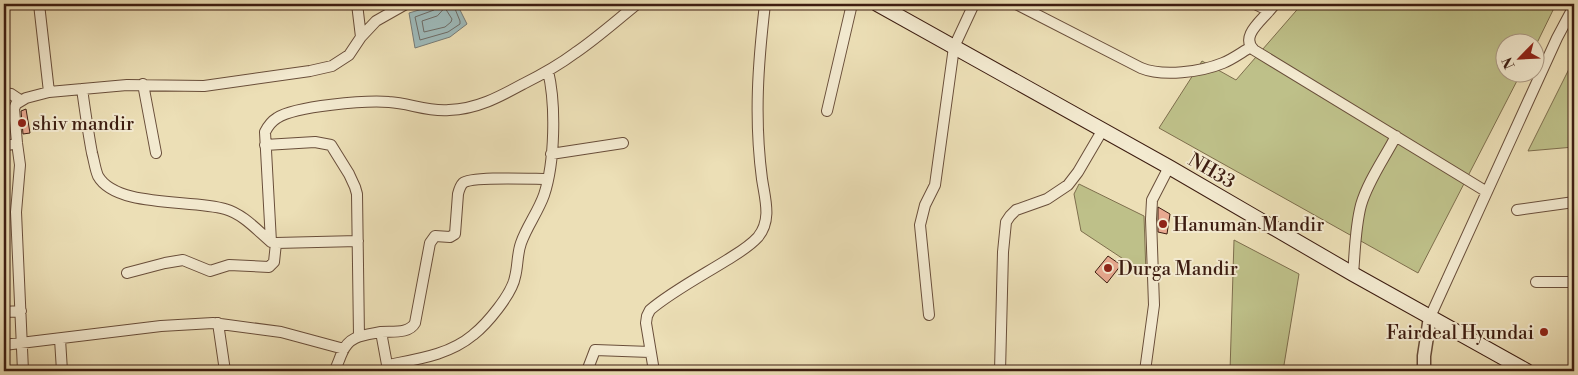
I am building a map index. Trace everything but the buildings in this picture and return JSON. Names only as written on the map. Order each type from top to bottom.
[{"type":"main road","name":"NH33","points":[[877,4],[1169,167],[1352,274],[1527,371]]},
{"type":"street","points":[[39,4],[49,92]]},
{"type":"street","points":[[356,4],[361,37]]},
{"type":"street","points":[[23,371],[16,212],[20,165],[14,109],[20,100],[49,92],[143,84],[204,86],[332,66],[349,55],[361,37],[376,21],[406,4]]},
{"type":"street","points":[[128,272],[183,260],[210,271],[229,265],[269,267],[274,262],[265,132],[277,118],[310,108],[380,102],[407,104],[428,110],[459,110],[491,101],[548,71],[584,47],[637,4]]},
{"type":"street","points":[[654,371],[646,323],[650,310],[746,248],[758,237],[763,229],[767,210],[759,158],[757,82],[765,4]]},
{"type":"street","points":[[828,111],[852,4]]},
{"type":"street","points":[[929,315],[920,225],[925,205],[935,185],[954,48],[974,4]]},
{"type":"street","points":[[1016,4],[1141,68],[1156,73],[1172,73],[1214,67],[1251,47]]},
{"type":"street","points":[[1255,4],[1272,7],[1249,37],[1248,40],[1251,47],[1487,192]]},
{"type":"street","points":[[1424,371],[1424,356],[1430,317],[1557,38],[1574,6]]},
{"type":"street","points":[[381,332],[388,368],[438,354],[449,350],[474,334],[506,296],[515,279],[520,245],[544,196],[548,179],[553,108],[548,71]]},
{"type":"street","points":[[143,84],[156,153]]},
{"type":"street","points":[[82,89],[94,163],[98,176],[106,185],[138,198],[226,209],[236,213],[274,242],[358,241]]},
{"type":"street","points":[[4,93],[11,94],[20,100]]},
{"type":"street","points":[[1000,371],[1006,222],[1016,210],[1047,199],[1068,185],[1078,172],[1102,131]]},
{"type":"street","points":[[1352,274],[1358,220],[1362,205],[1367,190],[1396,136]]},
{"type":"street","points":[[265,145],[315,142],[331,145],[355,187],[358,211],[359,336]]},
{"type":"street","points":[[4,146],[17,143]]},
{"type":"street","points":[[551,154],[623,144]]},
{"type":"street","points":[[1145,371],[1154,305],[1152,200],[1169,167]]},
{"type":"street","points":[[334,371],[351,339],[381,332],[406,330],[413,327],[430,243],[435,236],[450,237],[455,234],[458,194],[459,188],[463,183],[476,179],[548,179]]},
{"type":"street","points":[[1517,210],[1574,202]]},
{"type":"street","points":[[1536,282],[1574,282]]},
{"type":"street","points":[[4,312],[21,311]]},
{"type":"street","points":[[4,345],[161,326],[218,323],[288,333],[344,349]]},
{"type":"street","points":[[218,323],[225,371]]},
{"type":"street","points":[[60,339],[62,371]]},
{"type":"street","points":[[587,371],[595,350],[650,352]]},
{"type":"green space","points":[[1302,4],[1556,4],[1542,32],[1496,32],[1496,82],[1516,82],[1418,273],[1159,128],[1202,61],[1236,80]]},
{"type":"green space","points":[[1574,59],[1574,147],[1528,151]]},
{"type":"green space","points":[[1079,184],[1144,216],[1146,274],[1081,231],[1074,194]]},
{"type":"green space","points":[[1234,240],[1299,274],[1283,371],[1230,371]]},
{"type":"water","points":[[439,4],[457,4],[467,24],[450,37],[415,48],[409,13]]},
{"type":"place","name":"shiv mandir","points":[[22,123]]},
{"type":"place","name":"Hanuman Mandir","points":[[1163,224]]},
{"type":"place","name":"Durga Mandir","points":[[1108,268]]},
{"type":"place","name":"Fairdeal Hyundai","points":[[1544,332]]}]
